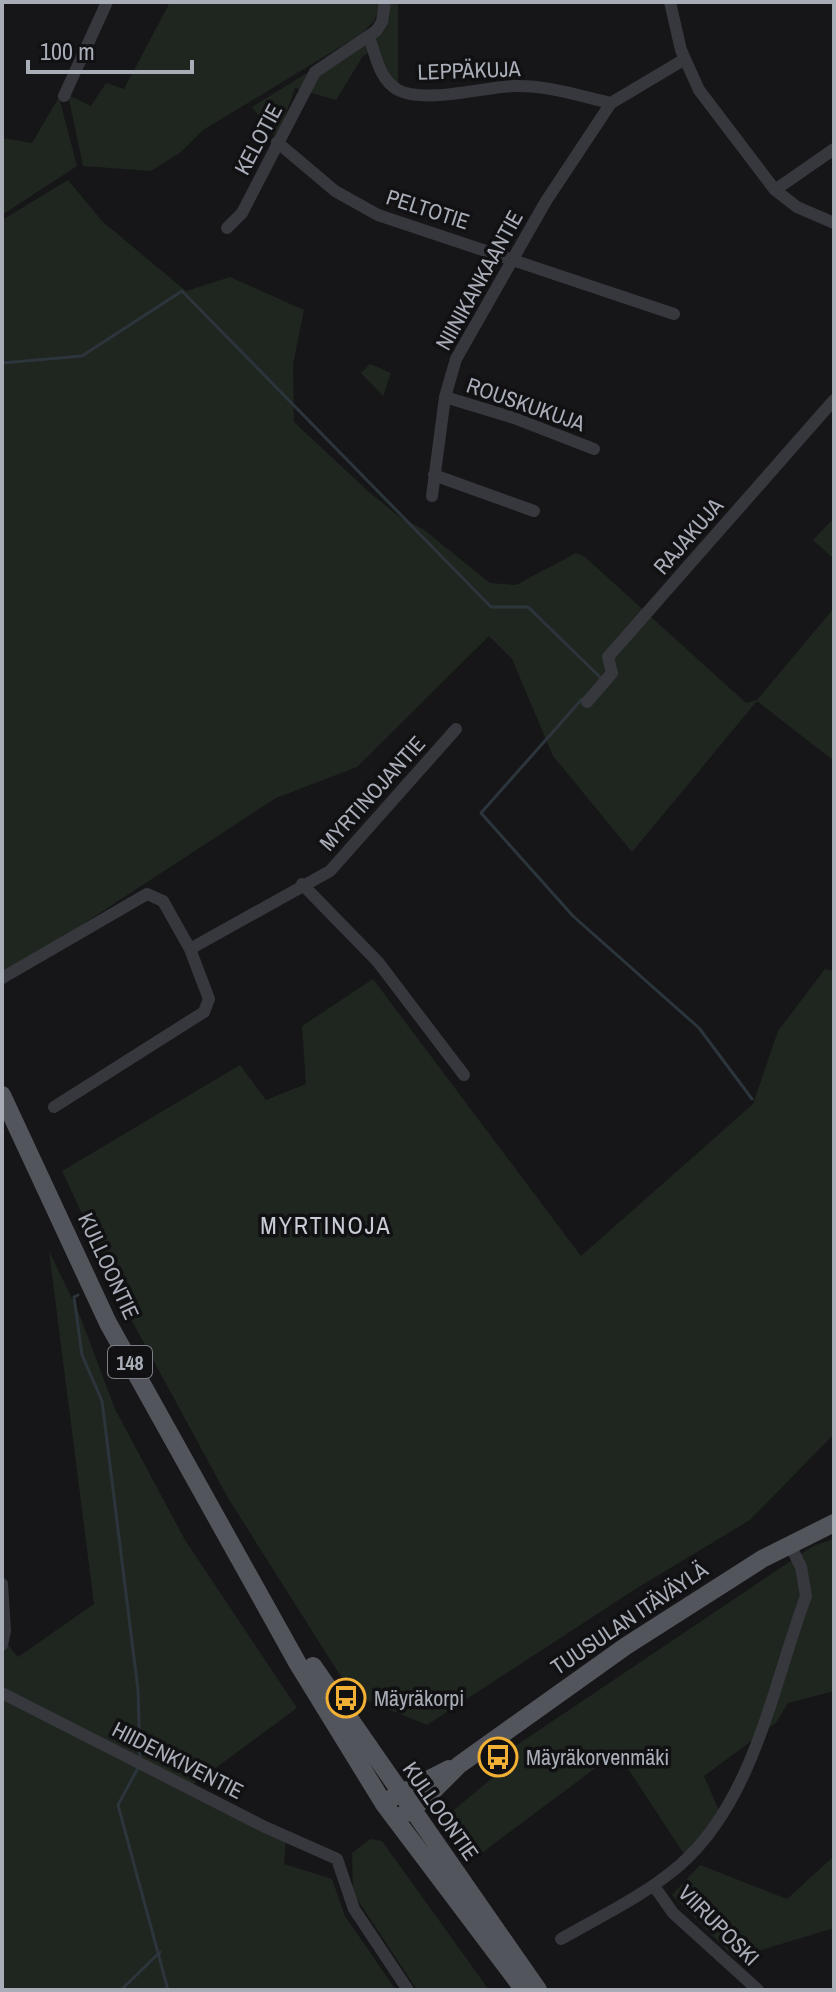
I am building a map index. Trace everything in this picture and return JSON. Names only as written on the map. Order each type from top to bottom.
[{"type":"main road","name":"KULLOONTIE","points":[[2,1095],[108,1323],[214,1517],[276,1620],[307,1658],[391,1799],[538,1990]]},
{"type":"main road","name":"TUUSULAN ITÄVÄYLÄ","points":[[403,1815],[459,1765],[626,1646],[790,1545],[834,1523]]},
{"type":"main road","name":"TUUSULAN ITÄVÄYLÄ","points":[[391,1799],[459,1765]]},
{"type":"main road","name":"KULLOONTIE","points":[[403,1815],[524,1990]]},
{"type":"street","points":[[64,96],[107,2]]},
{"type":"street","points":[[369,37],[382,22],[385,2]]},
{"type":"street","points":[[670,2],[685,59],[699,90],[775,190],[797,207],[834,223]]},
{"type":"street","name":"LEPPÄKUJA","points":[[369,37],[383,76],[398,90],[471,92],[516,86],[569,92],[611,103]]},
{"type":"street","name":"KELOTIE","points":[[227,228],[242,213],[315,72],[369,37]]},
{"type":"street","points":[[611,103],[685,59]]},
{"type":"street","name":"NIINIKANKAANTIE","points":[[432,496],[445,397],[456,359],[512,258],[611,103]]},
{"type":"street","name":"PELTOTIE","points":[[277,142],[335,191],[378,215],[674,314]]},
{"type":"street","points":[[775,190],[834,149]]},
{"type":"street","name":"ROUSKUKUJA","points":[[445,397],[514,418],[594,449]]},
{"type":"street","name":"RAJAKUJA","points":[[587,702],[612,673],[608,657],[834,400]]},
{"type":"street","points":[[434,475],[534,511]]},
{"type":"street","name":"MYRTINOJANTIE","points":[[190,949],[330,871],[456,729]]},
{"type":"street","points":[[302,884],[378,962],[464,1075]]},
{"type":"street","points":[[2,978],[147,894],[163,901],[190,949],[209,999],[204,1012],[54,1107]]},
{"type":"street","points":[[561,1939],[654,1886],[705,1840],[746,1766],[806,1596],[801,1567],[790,1545]]},
{"type":"street","points":[[2,1584],[5,1631],[2,1645]]},
{"type":"street","name":"HIIDENKIVENTIE","points":[[2,1693],[265,1827],[337,1859],[354,1909],[408,1990]]},
{"type":"street","name":"VIIRUPOSKI","points":[[654,1886],[673,1913],[758,1990]]},
{"type":"shaded area","points":[[170,2],[382,2],[374,21],[360,35],[203,130],[181,152],[151,171],[83,166],[68,95],[91,106],[106,83],[124,89]]},
{"type":"shaded area","points":[[386,2],[398,2],[398,88],[370,52],[363,56],[336,100],[295,88],[277,139],[252,107],[357,42],[377,24]]},
{"type":"shaded area","points":[[59,97],[77,166],[2,215],[2,138],[32,143]]},
{"type":"shaded area","points":[[68,180],[102,221],[186,291],[230,277],[304,310],[293,364],[294,422],[369,492],[401,518],[423,529],[490,583],[516,585],[576,553],[585,557],[746,703],[757,700],[834,608],[834,761],[757,701],[632,852],[553,756],[512,659],[489,636],[357,767],[276,798],[2,977],[2,220]]},
{"type":"shaded area","points":[[370,364],[391,373],[383,396],[361,373]]},
{"type":"shaded area","points":[[834,518],[834,559],[813,540]]},
{"type":"shaded area","points":[[825,969],[834,971],[834,1434],[750,1520],[637,1588],[427,1725],[358,1697],[338,1672],[228,1498],[132,1321],[62,1171],[240,1065],[266,1100],[306,1084],[302,1026],[373,979],[581,1256],[753,1104],[778,1031]]},
{"type":"shaded area","points":[[49,1251],[78,1311],[115,1409],[185,1540],[297,1708],[191,1786],[286,1837],[284,1864],[332,1879],[345,1916],[396,1990],[2,1990],[2,1637],[18,1657],[94,1604]]},
{"type":"shaded area","points":[[834,1539],[834,1691],[788,1703],[776,1723],[704,1776],[720,1813],[684,1854],[617,1752],[479,1855],[444,1818],[507,1766],[508,1751],[813,1546]]},
{"type":"shaded area","points":[[370,1839],[382,1841],[489,1990],[417,1990],[353,1893],[352,1853]]},
{"type":"shaded area","points":[[834,1856],[834,1928],[735,1958],[672,1895],[700,1865],[787,1899]]},
{"type":"waterway","points":[[2,363],[82,356],[182,291],[491,607],[528,607],[601,678]]},
{"type":"waterway","points":[[582,699],[481,813],[573,916],[699,1028],[752,1099]]},
{"type":"waterway","points":[[78,1295],[74,1297],[82,1355],[102,1401],[138,1690],[140,1756]]},
{"type":"waterway","points":[[138,1768],[118,1805],[168,1990]]},
{"type":"waterway","points":[[121,1990],[160,1952]]},
{"type":"place","name":"Mäyräkorpi","points":[[346,1698]]},
{"type":"place","name":"Mäyräkorvenmäki","points":[[498,1757]]},
{"type":"district","name":"MYRTINOJA","points":[[326,1225]]}]
